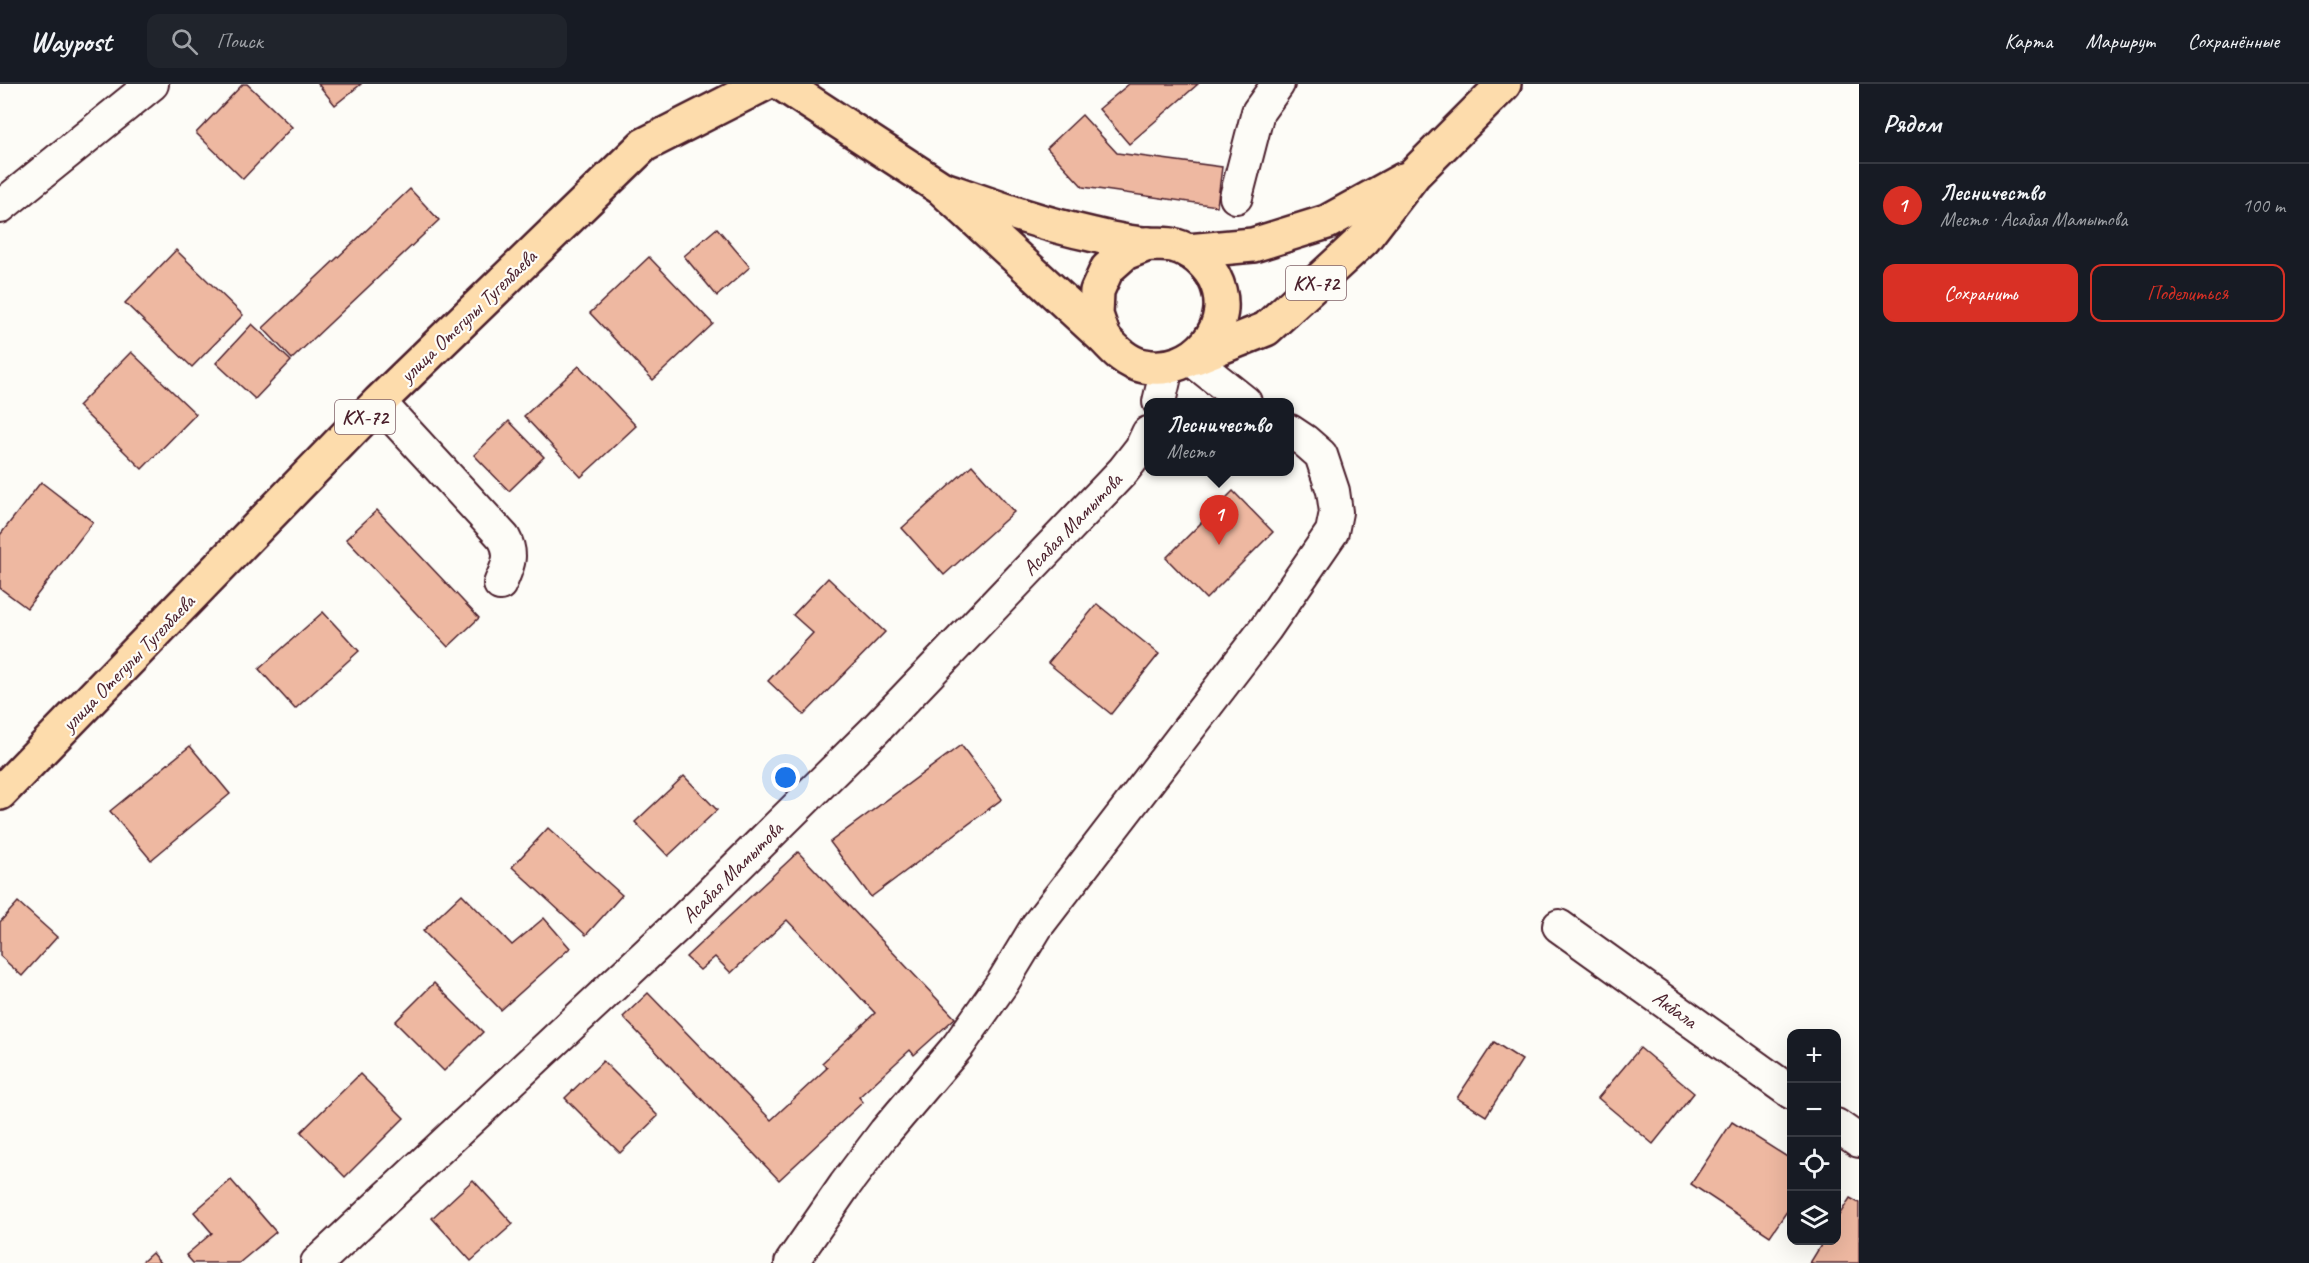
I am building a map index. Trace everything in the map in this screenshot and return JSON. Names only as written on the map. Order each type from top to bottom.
[{"type":"main road","name":"улица Отегулы Тугелбаева","points":[[0,793],[379,402],[644,145],[764,84]]},
{"type":"main road","name":"КХ-72","points":[[782,84],[941,188],[1104,338],[1120,356],[1143,366],[1179,364],[1266,329],[1364,239],[1415,173],[1504,84]]},
{"type":"main road","name":"КХ-72","points":[[941,188],[1035,220],[1148,244],[1175,246],[1188,251],[1253,245],[1327,222],[1415,173]]},
{"type":"main road","points":[[1104,338],[1096,315],[1097,291],[1107,269],[1125,253],[1148,244]]},
{"type":"main road","points":[[1179,364],[1205,347],[1215,332],[1220,314],[1220,295],[1214,277],[1203,262],[1188,251]]},
{"type":"street","points":[[0,207],[152,84]]},
{"type":"street","points":[[1236,197],[1258,112],[1278,84]]},
{"type":"street","points":[[1161,398],[1179,364],[1238,398]]},
{"type":"street","points":[[379,402],[504,538],[510,549],[510,561],[500,584]]},
{"type":"street","points":[[792,1263],[845,1185],[958,1046],[1003,982],[1037,926],[1266,628],[1332,532],[1336,512],[1333,491],[1321,455],[1294,434]]},
{"type":"street","name":"Асабая Мамытова","points":[[317,1263],[680,923],[875,730],[1123,471],[1144,442]]},
{"type":"street","name":"Акбала","points":[[1559,926],[1787,1090]]},
{"type":"street","points":[[1841,1128],[1859,1141]]},
{"type":"building","points":[[243,84],[247,84],[292,127],[243,179],[196,133]]},
{"type":"building","points":[[318,84],[361,84],[335,105]]},
{"type":"building","points":[[1129,84],[1198,84],[1129,144],[1099,109]]},
{"type":"building","points":[[1082,115],[1117,153],[1222,167],[1217,206],[1083,187],[1047,148]]},
{"type":"building","points":[[410,189],[439,220],[292,359],[263,328]]},
{"type":"building","points":[[717,228],[750,267],[717,296],[684,256]]},
{"type":"building","points":[[176,250],[243,315],[192,367],[125,303]]},
{"type":"building","points":[[649,257],[713,324],[653,380],[590,313]]},
{"type":"building","points":[[252,324],[291,361],[255,399],[216,363]]},
{"type":"building","points":[[131,352],[196,414],[142,469],[78,406]]},
{"type":"building","points":[[579,366],[636,426],[581,477],[524,416]]},
{"type":"building","points":[[509,421],[544,457],[509,491],[474,455]]},
{"type":"building","points":[[972,465],[1014,512],[944,575],[902,528]]},
{"type":"building","points":[[41,482],[93,522],[27,608],[0,588],[0,535]]},
{"type":"building","points":[[1233,491],[1273,532],[1206,599],[1166,558]]},
{"type":"building","points":[[377,510],[479,618],[448,647],[346,539]]},
{"type":"building","points":[[828,578],[885,632],[804,715],[768,681],[813,633],[793,615]]},
{"type":"building","points":[[1097,604],[1159,654],[1111,714],[1048,663]]},
{"type":"building","points":[[323,612],[359,651],[295,709],[259,669]]},
{"type":"building","points":[[961,745],[1002,799],[871,897],[830,842]]},
{"type":"building","points":[[190,746],[230,794],[151,860],[110,811]]},
{"type":"building","points":[[684,776],[717,810],[668,856],[635,822]]},
{"type":"building","points":[[548,828],[622,895],[586,935],[512,867]]},
{"type":"building","points":[[798,852],[955,1018],[914,1055],[910,1050],[859,1097],[863,1102],[779,1180],[623,1017],[648,993],[771,1120],[827,1068],[822,1063],[875,1013],[787,920],[731,973],[715,957],[700,970],[686,957]]},
{"type":"building","points":[[462,894],[512,945],[544,918],[570,948],[501,1010],[423,931]]},
{"type":"building","points":[[18,902],[57,937],[22,976],[0,956],[0,922]]},
{"type":"building","points":[[434,983],[483,1032],[444,1071],[395,1022]]},
{"type":"building","points":[[1494,1042],[1522,1060],[1486,1116],[1457,1098]]},
{"type":"building","points":[[1640,1048],[1694,1093],[1653,1144],[1598,1098]]},
{"type":"building","points":[[603,1061],[658,1116],[620,1153],[565,1098]]},
{"type":"building","points":[[360,1074],[404,1118],[345,1177],[301,1132]]},
{"type":"building","points":[[1732,1122],[1787,1157],[1787,1211],[1770,1236],[1691,1184]]},
{"type":"building","points":[[231,1180],[276,1232],[239,1263],[193,1263],[186,1255],[212,1233],[194,1212]]},
{"type":"building","points":[[473,1180],[513,1224],[471,1261],[432,1218]]},
{"type":"building","points":[[1850,1198],[1859,1203],[1859,1263],[1810,1263],[1821,1245],[1841,1245],[1841,1212]]},
{"type":"building","points":[[152,1253],[160,1263],[141,1263]]},
{"type":"place","name":"Лесничество","points":[[1219,545]]}]
